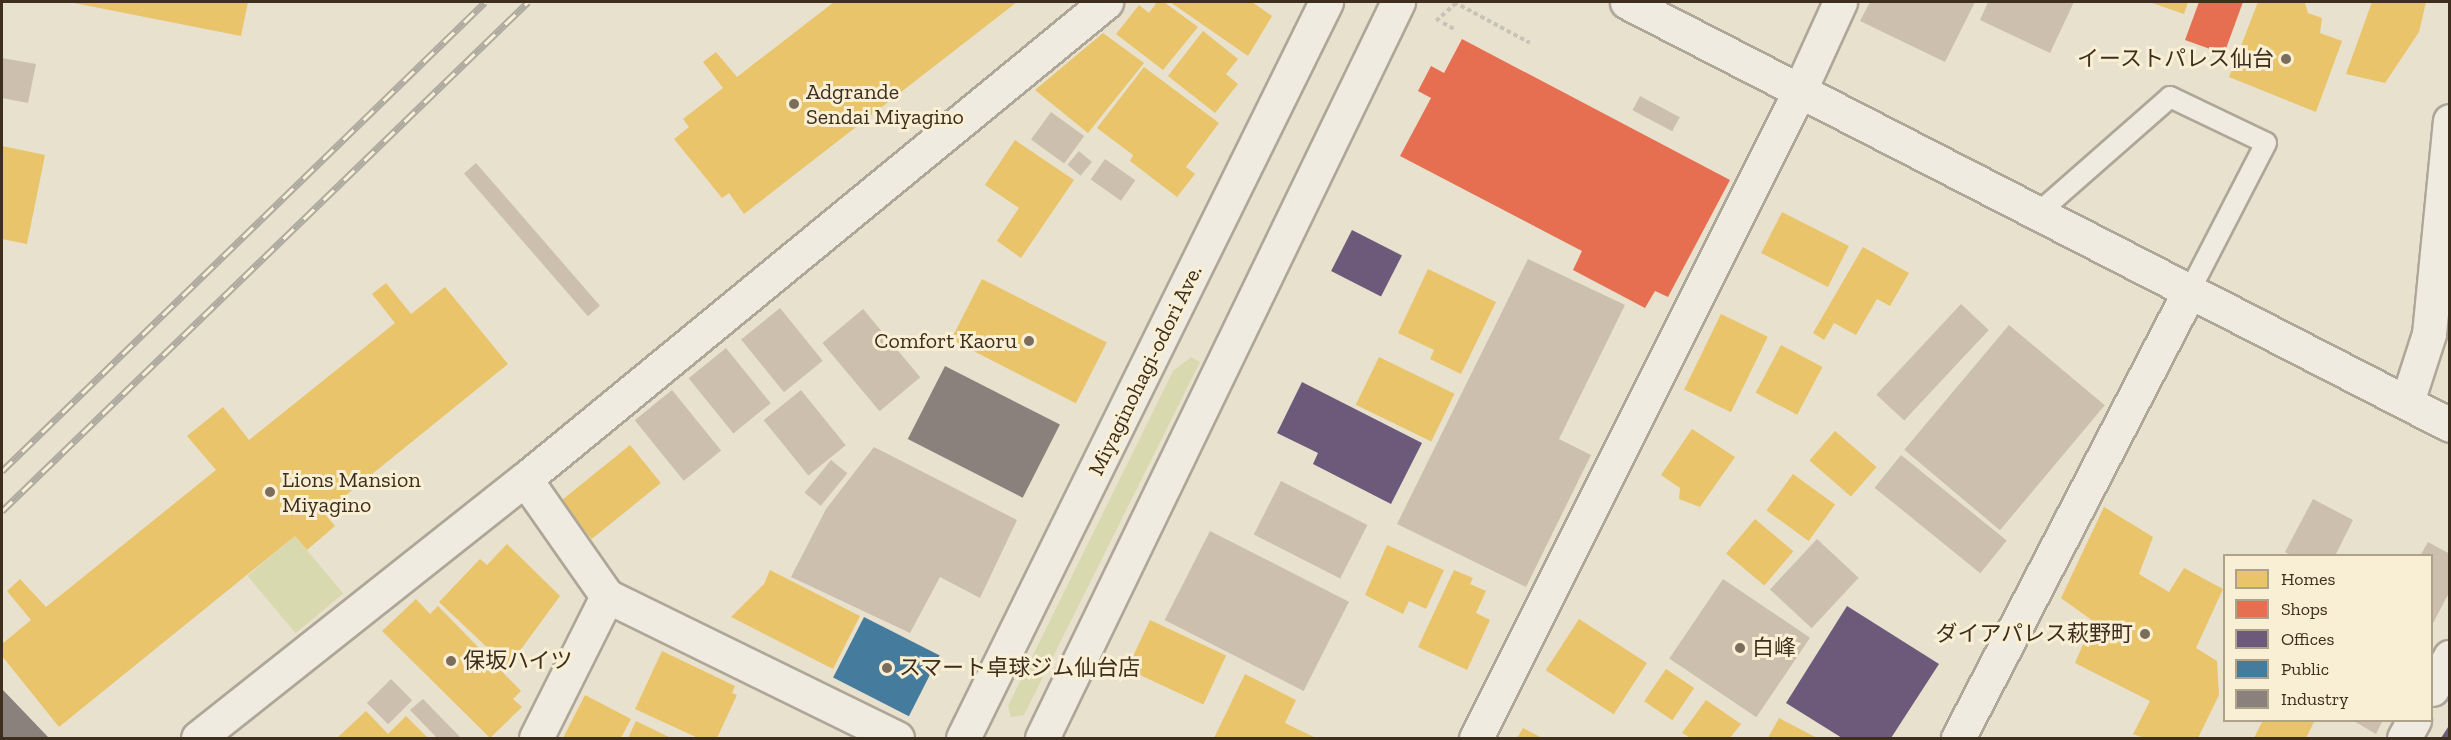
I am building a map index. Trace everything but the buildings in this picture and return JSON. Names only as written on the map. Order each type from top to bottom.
[{"type":"street","points":[[198,738],[525,479],[1106,2]]},
{"type":"street","name":"Miyaginohagi-odori Ave.","points":[[963,738],[1326,2]]},
{"type":"street","points":[[1042,738],[1398,2]]},
{"type":"street","points":[[1627,2],[2450,425]]},
{"type":"street","points":[[1476,738],[1799,92],[1840,2]]},
{"type":"street","points":[[2406,402],[2429,334],[2450,121]]},
{"type":"street","points":[[1958,738],[2189,292]]},
{"type":"street","points":[[525,479],[607,596],[897,738]]},
{"type":"street","points":[[536,738],[607,596]]},
{"type":"street","points":[[2433,687],[2450,657]]},
{"type":"street","points":[[2404,738],[2413,722]]},
{"type":"lane","points":[[2037,214],[2170,97],[2266,143],[2189,292]]},
{"type":"path","points":[[1454,2],[1530,42]]},
{"type":"path","points":[[1443,23],[1456,30]]},
{"type":"green space","points":[[1191,357],[1200,362],[1024,715],[1011,717],[1008,706],[1173,371]]},
{"type":"green space","points":[[295,536],[343,593],[296,633],[248,576]]},
{"type":"railway","points":[[2,471],[485,2]]},
{"type":"railway","points":[[2,511],[528,2]]},
{"type":"place","name":"イーストパレス仙台","points":[[2286,59]]},
{"type":"place","name":"Adgrande Sendai Miyagino","points":[[794,104]]},
{"type":"place","name":"Comfort Kaoru","points":[[1029,341]]},
{"type":"place","name":"Lions Mansion Miyagino","points":[[270,492]]},
{"type":"place","name":"ダイアパレス萩野町","points":[[2145,634]]},
{"type":"place","name":"白峰","points":[[1740,648]]},
{"type":"place","name":"保坂ハイツ","points":[[451,661]]},
{"type":"place","name":"スマート卓球ジム仙台店","points":[[887,668]]}]
